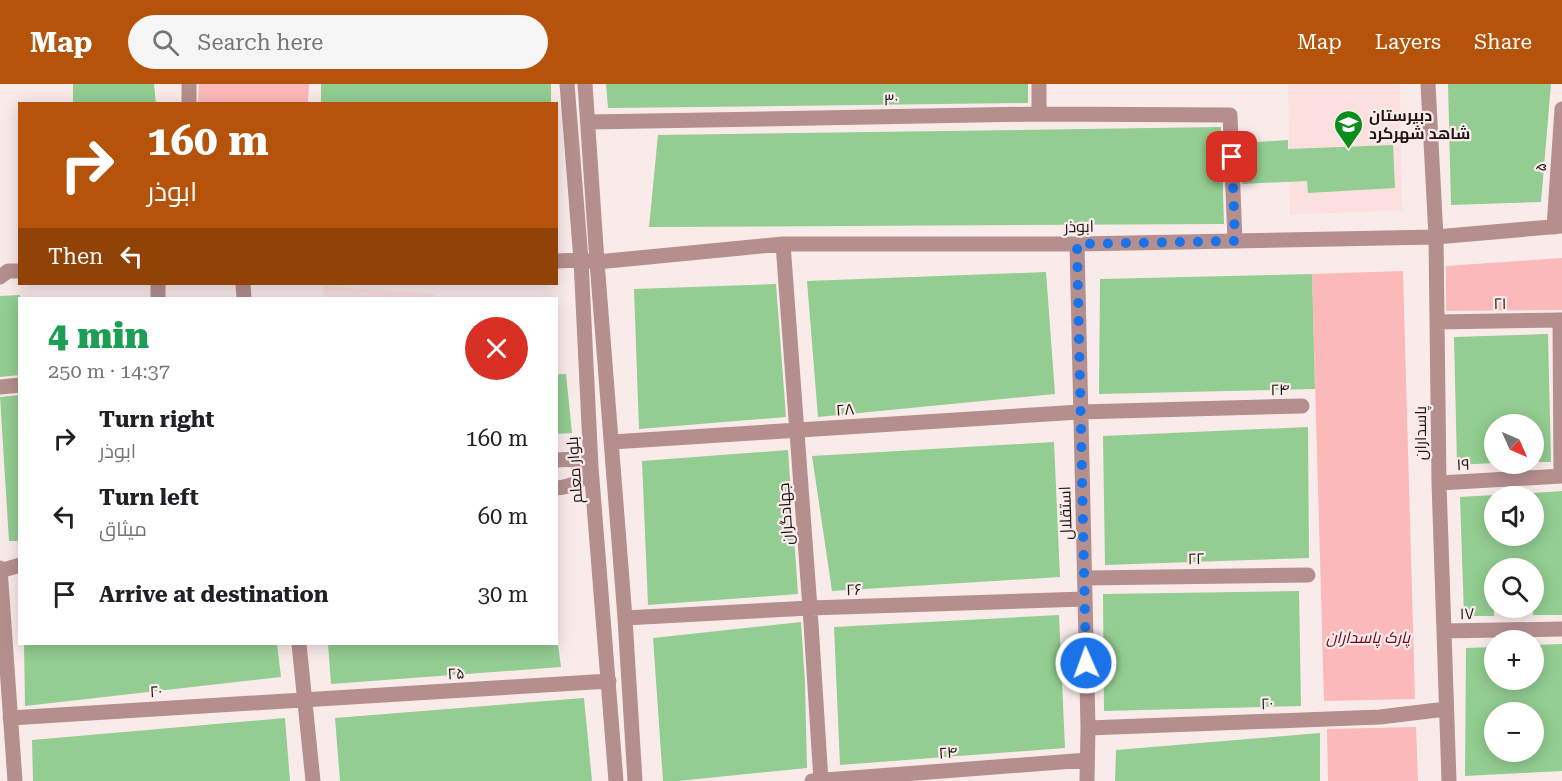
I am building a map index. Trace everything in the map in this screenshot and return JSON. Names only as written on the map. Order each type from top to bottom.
[{"type":"street","points":[[189,84],[189,102]]},
{"type":"street","name":"بلوار معلم","points":[[567,84],[563,120],[589,261],[612,442],[635,781]]},
{"type":"street","name":"بلوار معلم","points":[[585,84],[588,122],[591,467],[616,781]]},
{"type":"street","points":[[1039,84],[1039,114]]},
{"type":"street","name":"پاسداران","points":[[1428,84],[1436,237],[1439,483],[1449,781]]},
{"type":"street","name":"۵","points":[[1558,227],[1562,109]]},
{"type":"street","name":"۳۰","points":[[588,122],[1039,114],[1230,115],[1235,241]]},
{"type":"street","name":"ابوذر","points":[[558,261],[589,261],[783,244],[1077,244],[1436,237],[1558,227]]},
{"type":"street","name":"جهادگران","points":[[783,244],[810,608],[818,781]]},
{"type":"street","name":"استقلال","points":[[1077,244],[1088,728],[1087,781]]},
{"type":"street","points":[[0,277],[8,271],[18,271]]},
{"type":"street","points":[[1561,320],[1561,476]]},
{"type":"street","name":"۲۱","points":[[1437,322],[1561,320]]},
{"type":"street","points":[[0,387],[18,385]]},
{"type":"street","name":"۲۴","points":[[1080,412],[1302,406]]},
{"type":"street","name":"۲۸","points":[[612,442],[1080,412]]},
{"type":"street","points":[[558,460],[573,459],[591,467],[614,466]]},
{"type":"street","points":[[558,488],[579,482],[591,467]]},
{"type":"street","name":"۱۹","points":[[1439,483],[1561,476]]},
{"type":"street","points":[[14,781],[0,570],[18,566]]},
{"type":"street","name":"۲۲","points":[[1085,578],[1308,575]]},
{"type":"street","name":"۲۶","points":[[625,618],[810,608],[1084,599]]},
{"type":"street","name":"۱۷","points":[[1444,631],[1562,629]]},
{"type":"street","points":[[299,645],[312,781]]},
{"type":"street","name":"۲۵","points":[[304,700],[609,681]]},
{"type":"street","name":"۲۰","points":[[10,718],[304,700]]},
{"type":"street","name":"۲۰","points":[[1088,728],[1380,717],[1446,709]]},
{"type":"street","points":[[0,757],[14,781]]},
{"type":"street","name":"۲۴","points":[[818,781],[1087,760]]},
{"type":"shaded area","points":[[1288,84],[1400,84],[1402,210],[1290,215]]},
{"type":"shaded area","points":[[323,286],[436,294],[436,297],[324,297]]},
{"type":"green space","points":[[199,84],[309,84],[308,102],[198,102]]},
{"type":"green space","points":[[1562,258],[1562,310],[1446,311],[1446,266]]},
{"type":"green space","name":"پارک پاسداران","points":[[1403,271],[1415,699],[1324,701],[1312,274]]},
{"type":"green space","points":[[1416,727],[1418,781],[1328,781],[1327,729]]},
{"type":"building","points":[[73,84],[154,84],[156,102],[73,102]]},
{"type":"building","points":[[321,84],[551,84],[551,102],[321,102]]},
{"type":"building","points":[[606,84],[1028,84],[1028,103],[608,108]]},
{"type":"building","points":[[1448,84],[1551,84],[1541,202],[1451,205]]},
{"type":"building","points":[[1221,127],[1224,224],[649,227],[658,135]]},
{"type":"building","points":[[1288,140],[1288,149],[1393,145],[1395,188],[1308,193],[1307,181],[1242,184],[1241,143]]},
{"type":"building","points":[[1046,272],[1055,394],[818,417],[807,281]]},
{"type":"building","points":[[1312,274],[1315,389],[1099,394],[1100,279]]},
{"type":"building","points":[[776,284],[786,417],[639,429],[634,289]]},
{"type":"building","points":[[20,295],[18,297],[18,375],[0,377],[0,296]]},
{"type":"building","points":[[1548,334],[1551,462],[1544,462],[1544,414],[1484,414],[1484,464],[1457,465],[1454,337]]},
{"type":"building","points":[[558,374],[566,374],[572,433],[558,434]]},
{"type":"building","points":[[18,395],[18,541],[9,541],[0,397]]},
{"type":"building","points":[[1308,427],[1309,558],[1105,565],[1103,436]]},
{"type":"building","points":[[1054,442],[1060,577],[832,591],[812,456]]},
{"type":"building","points":[[788,450],[798,594],[648,605],[642,461]]},
{"type":"building","points":[[1562,491],[1562,615],[1544,615],[1544,558],[1484,558],[1484,616],[1464,616],[1460,497],[1484,496],[1484,546],[1544,546],[1544,492]]},
{"type":"building","points":[[1299,591],[1301,706],[1104,711],[1103,594]]},
{"type":"building","points":[[1059,615],[1065,748],[840,765],[834,627]]},
{"type":"building","points":[[801,622],[807,768],[663,781],[653,638]]},
{"type":"building","points":[[558,644],[561,667],[331,684],[328,645]]},
{"type":"building","points":[[1562,644],[1562,771],[1465,776],[1466,648],[1484,647],[1484,690],[1544,690],[1544,645]]},
{"type":"building","points":[[24,645],[277,645],[281,677],[25,706]]},
{"type":"building","points":[[584,698],[592,781],[340,781],[335,718]]},
{"type":"building","points":[[285,718],[290,781],[33,781],[32,740]]},
{"type":"building","points":[[1320,733],[1320,781],[1115,781],[1116,750]]},
{"type":"place","name":"دبیرستان‌ شاهد شهرکرد","points":[[1348,150]]},
{"type":"route","points":[[1086,663],[1077,244],[1235,241],[1232,157]]}]
